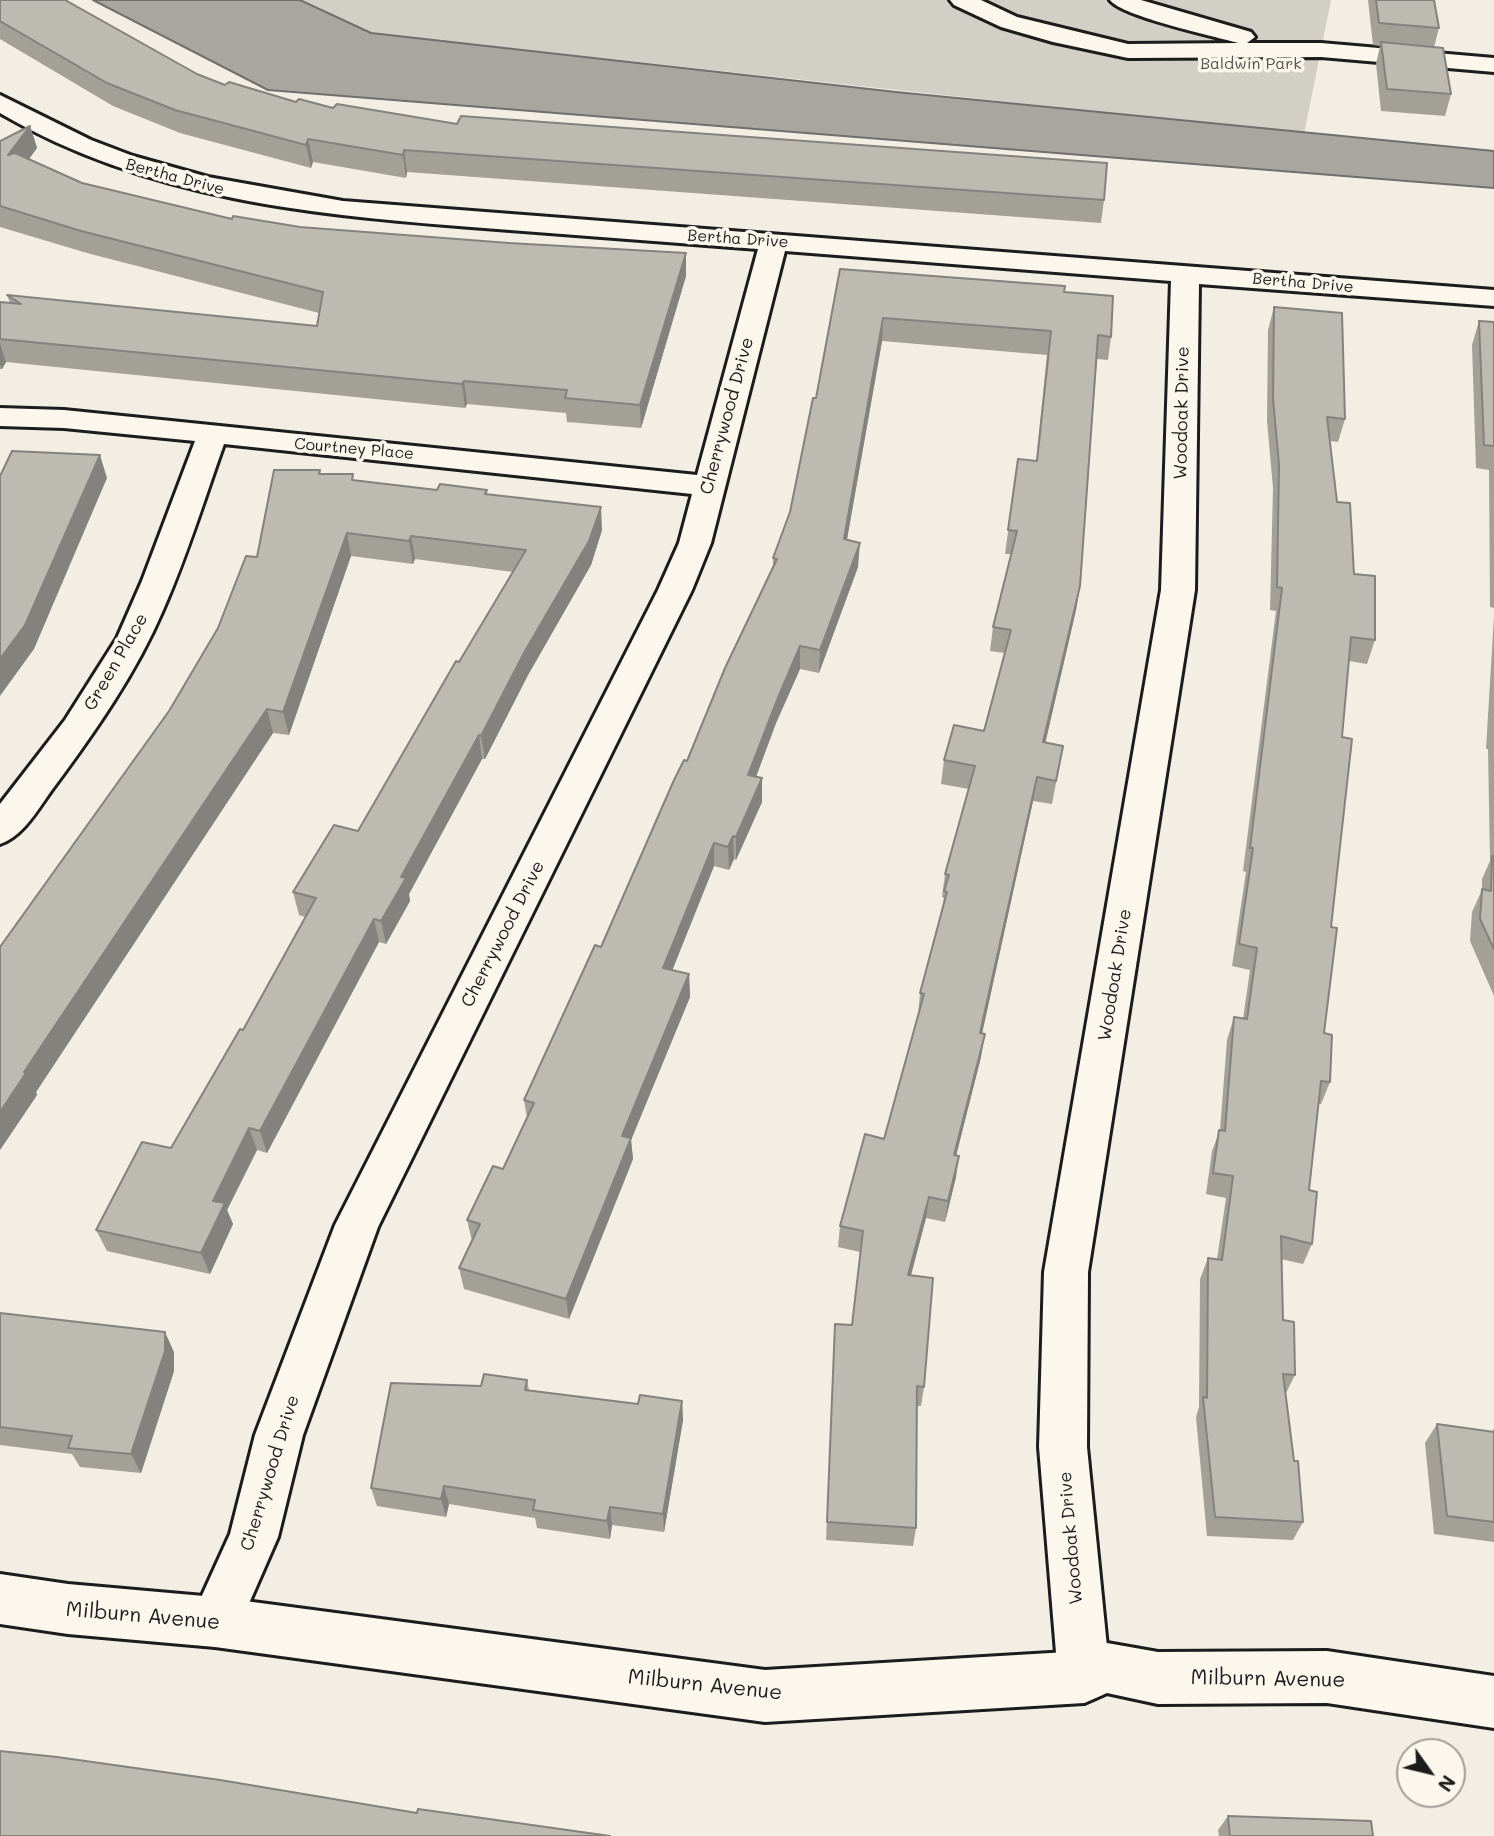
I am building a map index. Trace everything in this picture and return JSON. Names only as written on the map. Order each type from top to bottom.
[{"type":"street","points":[[962,0],[1009,22],[1053,35],[1128,51],[1321,50]]},
{"type":"street","points":[[1053,35],[1124,1],[1227,34],[1321,50],[1494,65]]},
{"type":"street","name":"Bertha Drive","points":[[4,110],[122,163],[223,191],[343,209],[1494,299]]},
{"type":"street","name":"Cherrywood Drive","points":[[215,1622],[254,1537],[278,1435],[357,1225],[675,590],[695,543],[774,242]]},
{"type":"street","name":"Woodoak Drive","points":[[1084,1677],[1062,1447],[1066,1272],[1178,590],[1185,273]]},
{"type":"street","name":"Courtney Place","points":[[0,417],[64,419],[212,436],[636,476],[708,486]]},
{"type":"street","name":"Green Place","points":[[0,830],[57,759],[120,663],[146,611],[212,436]]},
{"type":"street","name":"Milburn Avenue","points":[[0,1599],[68,1609],[215,1622],[765,1696],[1084,1677],[1107,1668],[1158,1678],[1328,1677],[1494,1702]]},
{"type":"green space","name":"Baldwin Park","points":[[296,0],[1331,0],[1304,134],[371,33]]},
{"type":"shaded area","points":[[93,0],[300,0],[371,33],[896,92],[1494,151],[1494,188],[268,90]]},
{"type":"building","points":[[0,0],[65,0],[197,74],[225,85],[229,82],[296,102],[299,99],[333,108],[337,104],[457,124],[461,116],[1107,163],[1104,200],[404,150],[403,155],[308,139],[306,145],[175,110],[107,83],[0,21]]},
{"type":"building","points":[[1376,0],[1434,0],[1439,28],[1379,23]]},
{"type":"building","points":[[1381,42],[1443,48],[1451,94],[1387,89]]},
{"type":"building","points":[[30,126],[8,155],[15,153],[82,183],[232,219],[233,216],[300,227],[509,243],[686,253],[640,405],[565,398],[567,390],[464,381],[462,384],[0,339],[0,302],[21,304],[7,295],[317,326],[323,292],[81,231],[0,206],[0,141]]},
{"type":"building","points":[[840,269],[1065,286],[1064,292],[1113,296],[1111,337],[1098,335],[1080,586],[1043,742],[1063,746],[1056,781],[1037,777],[980,1033],[985,1034],[954,1155],[959,1156],[948,1201],[929,1197],[908,1275],[933,1278],[924,1387],[917,1386],[916,1528],[827,1522],[835,1324],[852,1325],[863,1231],[840,1226],[865,1134],[884,1139],[924,994],[920,993],[947,892],[944,891],[949,875],[945,874],[975,766],[944,760],[954,725],[984,731],[1011,630],[993,627],[1017,531],[1008,530],[1018,459],[1037,461],[1051,331],[883,318],[844,539],[860,543],[820,650],[800,646],[777,700],[748,775],[762,778],[736,837],[733,836],[728,847],[714,843],[663,968],[689,974],[622,1136],[631,1138],[566,1299],[459,1268],[480,1224],[467,1220],[493,1166],[503,1169],[534,1103],[524,1100],[595,945],[601,947],[674,780],[684,760],[687,761],[725,668],[777,559],[773,558],[790,512],[813,398],[816,398]]},
{"type":"building","points":[[1274,307],[1342,313],[1345,419],[1327,417],[1337,502],[1350,503],[1354,574],[1375,576],[1375,640],[1351,637],[1342,737],[1352,739],[1331,927],[1337,928],[1324,1033],[1332,1035],[1330,1082],[1321,1081],[1309,1190],[1317,1192],[1312,1244],[1281,1236],[1283,1320],[1294,1322],[1295,1375],[1283,1374],[1294,1461],[1298,1461],[1303,1522],[1215,1517],[1203,1397],[1207,1398],[1208,1258],[1222,1260],[1233,1176],[1213,1173],[1219,1130],[1225,1131],[1234,1017],[1247,1019],[1257,948],[1239,944],[1253,848],[1250,848],[1282,588],[1277,587],[1279,465],[1273,398]]},
{"type":"building","points":[[1479,321],[1494,322],[1494,446],[1484,445]]},
{"type":"building","points":[[12,451],[100,455],[25,625],[0,659],[0,476]]},
{"type":"building","points":[[274,470],[320,470],[319,474],[353,474],[352,480],[437,490],[440,484],[487,490],[485,494],[601,507],[589,541],[525,651],[481,736],[479,735],[401,877],[406,878],[381,921],[374,919],[260,1131],[249,1128],[213,1201],[225,1203],[201,1253],[96,1230],[142,1142],[171,1148],[240,1029],[243,1030],[316,898],[293,892],[334,825],[358,831],[456,661],[459,662],[526,550],[411,536],[409,541],[347,533],[283,712],[267,709],[0,1112],[0,947],[169,711],[218,628],[246,556],[257,557]]},
{"type":"building","points":[[1492,856],[1494,949],[1480,919],[1482,889],[1491,891]]},
{"type":"building","points":[[0,1313],[165,1332],[165,1351],[131,1454],[68,1448],[72,1436],[0,1427]]},
{"type":"building","points":[[484,1374],[527,1380],[525,1390],[638,1404],[640,1395],[682,1401],[663,1514],[610,1507],[607,1521],[533,1510],[535,1500],[444,1486],[441,1499],[371,1488],[391,1383],[481,1386]]},
{"type":"building","points":[[1437,1424],[1494,1432],[1494,1522],[1447,1516]]},
{"type":"building","points":[[0,1751],[220,1780],[417,1813],[418,1809],[610,1836],[0,1836]]},
{"type":"building","points":[[1228,1816],[1371,1821],[1373,1836],[1230,1836]]}]
